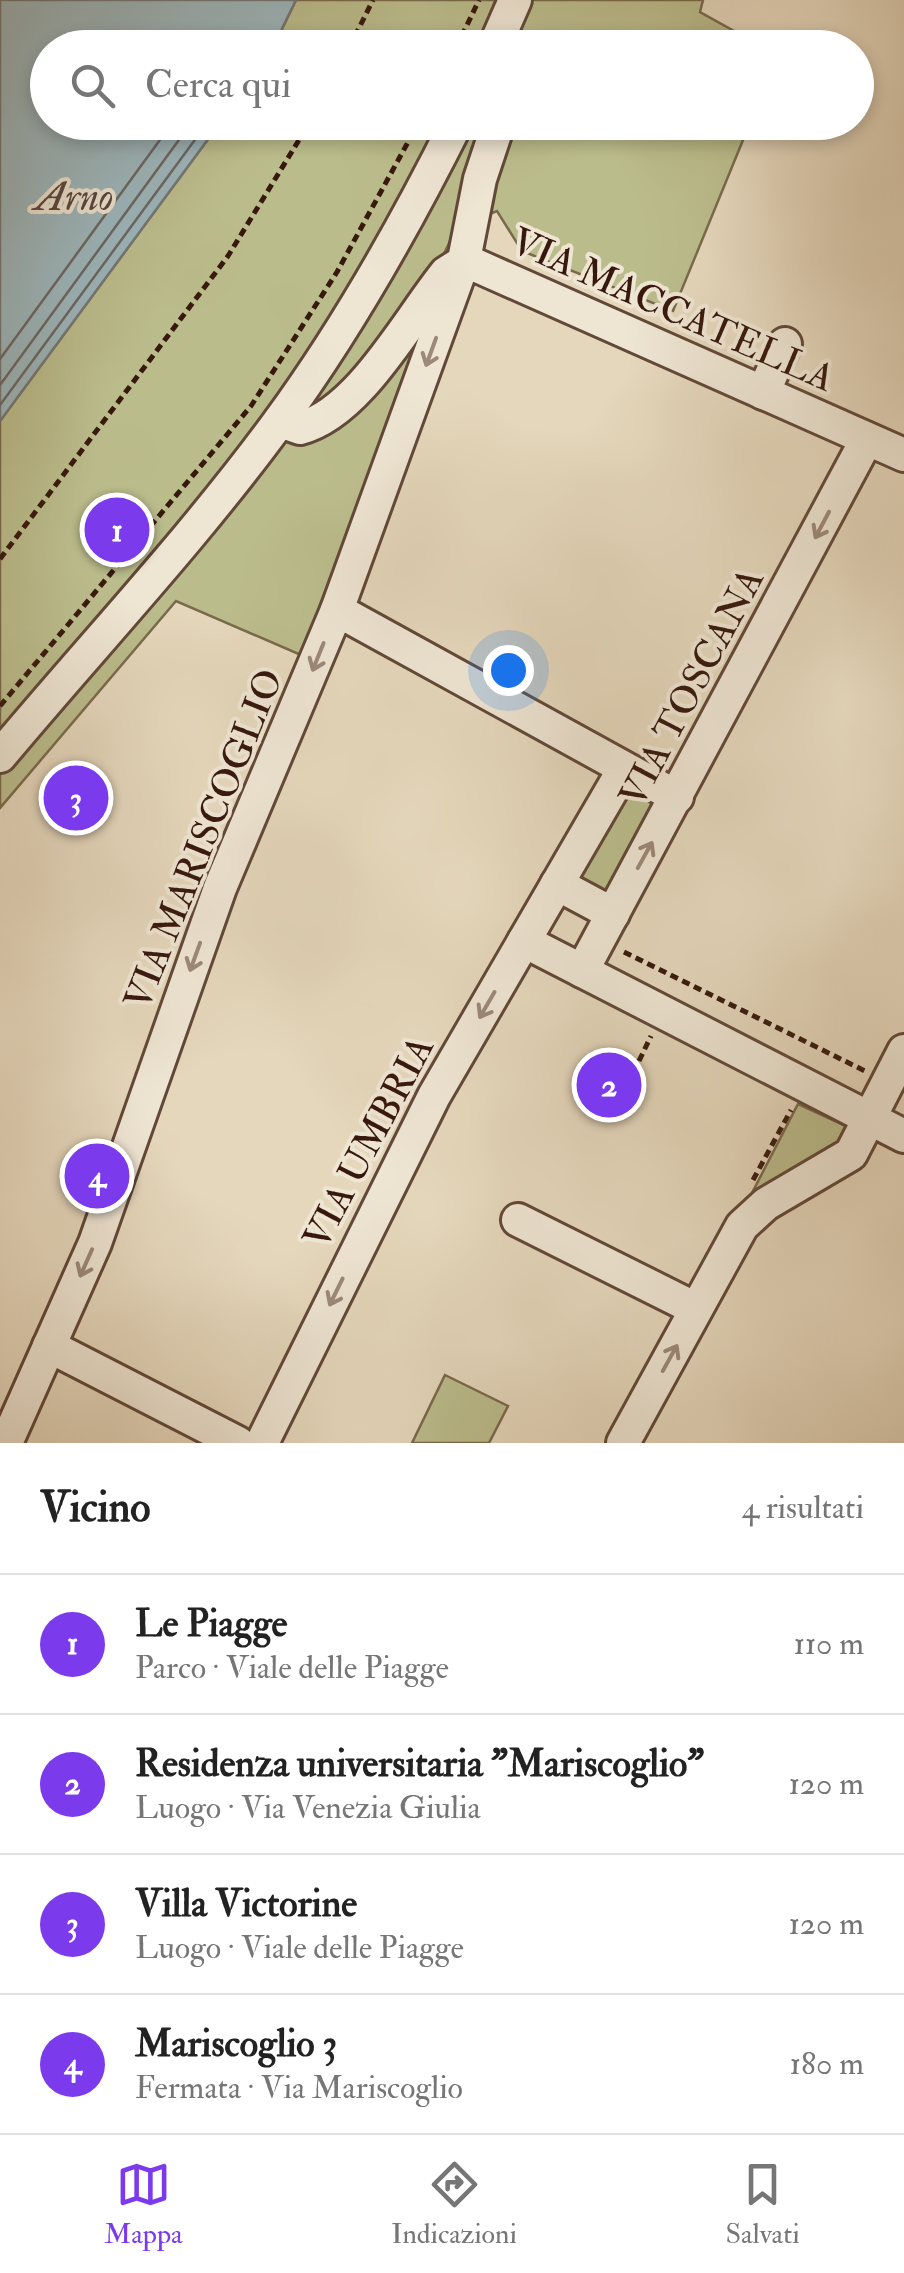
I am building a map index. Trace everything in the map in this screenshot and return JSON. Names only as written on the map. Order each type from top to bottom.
[{"type":"street","points":[[502,30],[515,0]]},
{"type":"street","points":[[0,756],[280,421],[350,315],[448,140]]},
{"type":"street","name":"VIA MACCATELLA","points":[[280,421],[300,428],[339,407],[361,386],[446,273],[464,260],[480,179],[493,140]]},
{"type":"street","name":"VIA MACCATELLA","points":[[464,260],[904,455]]},
{"type":"street","name":"VIA MARISCOGLIO","points":[[6,1443],[113,1196],[220,888],[337,610],[464,260]]},
{"type":"street","points":[[763,394],[785,344]]},
{"type":"street","name":"VIA TOSCANA","points":[[582,972],[867,439]]},
{"type":"street","points":[[337,610],[677,797]]},
{"type":"street","name":"VIA UMBRIA","points":[[262,1443],[403,1155],[624,769]]},
{"type":"street","points":[[557,884],[606,927]]},
{"type":"street","points":[[524,941],[904,1136]]},
{"type":"street","points":[[623,1443],[746,1221],[766,1204],[844,1161],[872,1119],[904,1051]]},
{"type":"street","points":[[518,1220],[696,1310]]},
{"type":"street","points":[[48,1346],[238,1443]]},
{"type":"path","points":[[358,30],[373,0]]},
{"type":"path","points":[[465,30],[479,0]]},
{"type":"path","points":[[0,559],[228,256],[299,140]]},
{"type":"path","points":[[0,706],[251,406],[337,272],[408,140]]},
{"type":"path","points":[[606,927],[877,1077]]},
{"type":"path","points":[[744,1196],[798,1099]]},
{"type":"green space","points":[[296,0],[703,0],[700,12],[732,30],[282,30]]},
{"type":"green space","points":[[207,140],[743,140],[673,311],[522,251],[497,211],[457,227],[436,270],[440,295],[301,655],[176,601],[0,808],[0,421]]},
{"type":"green space","points":[[632,788],[659,804],[606,900],[573,881],[602,827],[609,830]]},
{"type":"green space","points":[[798,1104],[846,1126],[835,1147],[753,1191]]},
{"type":"green space","points":[[445,1375],[508,1406],[489,1443],[412,1443]]},
{"type":"water","name":"Arno","points":[[0,0],[296,0],[281,30],[30,30],[30,140],[207,140],[0,421]]},
{"type":"place","name":"Le Piagge","points":[[117,530]]},
{"type":"place","name":"Villa Victorine","points":[[76,798]]},
{"type":"place","name":"Residenza universitaria \"Mariscoglio\"","points":[[609,1085]]},
{"type":"place","name":"Mariscoglio 3","points":[[97,1176]]}]
